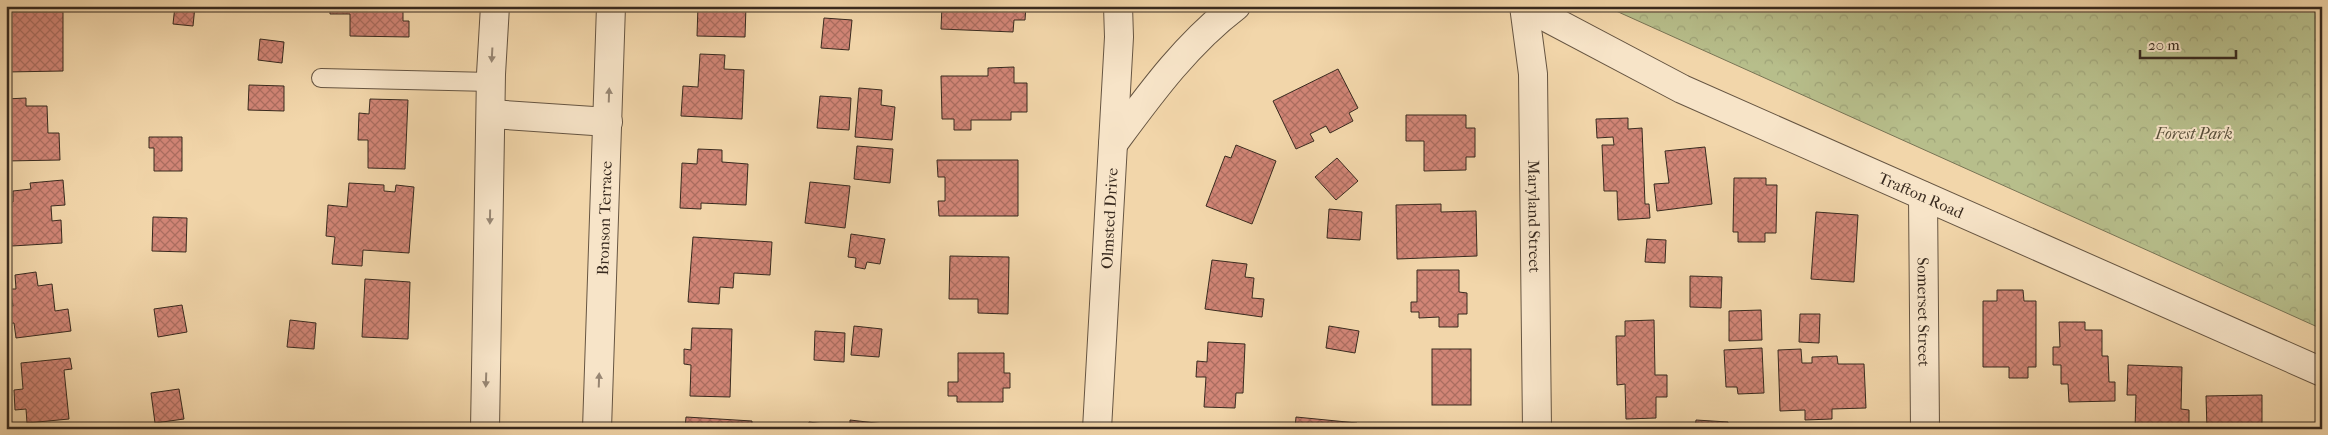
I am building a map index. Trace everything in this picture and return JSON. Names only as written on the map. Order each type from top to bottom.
[{"type":"street","points":[[485,429],[491,82],[495,6]]},
{"type":"street","name":"Bronson Terrace","points":[[597,429],[611,6]]},
{"type":"street","name":"Olmsted Drive","points":[[1097,429],[1113,144],[1118,6]]},
{"type":"street","points":[[1113,144],[1178,60],[1204,33],[1236,6]]},
{"type":"street","name":"Trafton Road","points":[[1525,6],[1682,89],[2218,324],[2322,372]]},
{"type":"street","name":"Maryland Street","points":[[1525,6],[1533,74],[1537,429]]},
{"type":"street","points":[[491,114],[608,122]]},
{"type":"street","name":"Somerset Street","points":[[1923,196],[1925,429]]},
{"type":"lane","points":[[321,78],[491,82]]},
{"type":"green space","name":"Forest Park","points":[[1605,6],[2322,6],[2322,329]]},
{"type":"building","points":[[175,6],[195,6],[193,26],[173,24]]},
{"type":"building","points":[[330,6],[403,6],[403,21],[409,21],[409,37],[350,36],[350,14],[330,14]]},
{"type":"building","points":[[698,6],[746,6],[745,37],[697,36]]},
{"type":"building","points":[[942,6],[1026,6],[1025,20],[1014,20],[1013,32],[941,29]]},
{"type":"building","points":[[6,12],[63,12],[63,71],[6,72]]},
{"type":"building","points":[[824,18],[852,20],[849,50],[821,48]]},
{"type":"building","points":[[260,39],[284,42],[282,63],[258,60]]},
{"type":"building","points":[[700,54],[725,55],[724,69],[744,70],[742,119],[681,116],[683,86],[698,87]]},
{"type":"building","points":[[1014,67],[1014,83],[1027,83],[1027,112],[1011,112],[1011,120],[971,120],[971,130],[954,130],[954,119],[942,119],[941,76],[988,76],[988,68]]},
{"type":"building","points":[[1338,69],[1358,108],[1349,113],[1353,121],[1330,133],[1326,126],[1310,134],[1314,141],[1296,149],[1273,101]]},
{"type":"building","points":[[249,85],[284,86],[284,111],[248,110]]},
{"type":"building","points":[[859,88],[882,90],[881,105],[895,107],[892,140],[855,137]]},
{"type":"building","points":[[820,96],[851,98],[849,130],[817,128]]},
{"type":"building","points":[[26,98],[26,106],[47,106],[48,133],[59,133],[60,160],[6,161],[6,99]]},
{"type":"building","points":[[370,99],[408,100],[405,169],[368,168],[368,140],[358,140],[359,113],[369,114]]},
{"type":"building","points":[[1406,115],[1466,115],[1466,128],[1475,128],[1475,157],[1466,157],[1466,170],[1424,171],[1424,141],[1406,141]]},
{"type":"building","points":[[1628,118],[1628,129],[1642,128],[1645,204],[1649,204],[1650,218],[1618,220],[1617,191],[1604,191],[1602,145],[1614,145],[1613,137],[1597,138],[1596,119]]},
{"type":"building","points":[[149,137],[182,137],[182,171],[154,171],[154,148],[149,148]]},
{"type":"building","points":[[1236,145],[1276,161],[1252,224],[1206,206],[1225,156],[1231,158]]},
{"type":"building","points":[[857,146],[893,149],[890,183],[854,179]]},
{"type":"building","points":[[1705,147],[1712,204],[1657,211],[1654,184],[1669,183],[1665,151]]},
{"type":"building","points":[[698,149],[722,150],[722,162],[748,164],[746,205],[701,203],[701,209],[680,208],[682,163],[697,164]]},
{"type":"building","points":[[1337,158],[1358,181],[1336,200],[1315,177]]},
{"type":"building","points":[[937,160],[1018,160],[1018,216],[939,216],[938,201],[945,201],[945,177],[938,177]]},
{"type":"building","points":[[1734,178],[1766,178],[1766,185],[1777,185],[1776,233],[1765,233],[1765,242],[1738,242],[1738,232],[1733,232]]},
{"type":"building","points":[[63,180],[65,205],[51,206],[52,221],[61,220],[62,243],[12,246],[11,242],[6,242],[6,230],[11,229],[8,203],[13,202],[13,191],[31,189],[30,183]]},
{"type":"building","points":[[810,182],[850,186],[845,228],[805,223]]},
{"type":"building","points":[[349,183],[384,185],[384,191],[395,192],[396,185],[414,187],[409,253],[363,250],[362,266],[332,264],[335,237],[326,236],[328,205],[347,207]]},
{"type":"building","points":[[1441,204],[1441,212],[1476,211],[1477,256],[1397,259],[1396,205]]},
{"type":"building","points":[[1329,209],[1362,212],[1360,240],[1327,238]]},
{"type":"building","points":[[1816,212],[1858,215],[1854,282],[1811,279]]},
{"type":"building","points":[[153,217],[187,218],[186,252],[152,251]]},
{"type":"building","points":[[851,234],[885,239],[880,264],[867,262],[865,269],[855,267],[856,258],[848,257]]},
{"type":"building","points":[[693,237],[772,242],[770,275],[734,273],[733,288],[720,287],[719,304],[688,302]]},
{"type":"building","points":[[1647,239],[1666,240],[1665,263],[1645,262]]},
{"type":"building","points":[[950,256],[1009,257],[1008,314],[978,313],[978,299],[949,299]]},
{"type":"building","points":[[1212,260],[1247,264],[1245,277],[1254,278],[1252,298],[1264,299],[1262,317],[1205,309]]},
{"type":"building","points":[[1417,270],[1459,270],[1459,292],[1467,293],[1467,314],[1458,314],[1458,327],[1439,327],[1439,317],[1419,318],[1419,312],[1411,312],[1411,302],[1417,302]]},
{"type":"building","points":[[36,272],[38,286],[52,284],[55,311],[68,309],[71,331],[16,338],[14,323],[6,324],[6,307],[13,306],[10,289],[16,289],[15,275]]},
{"type":"building","points":[[1690,276],[1722,277],[1721,308],[1690,307]]},
{"type":"building","points":[[365,279],[410,282],[408,339],[362,337]]},
{"type":"building","points":[[1997,290],[2023,290],[2024,301],[2036,301],[2036,367],[2028,367],[2028,378],[2009,378],[2009,367],[1983,367],[1983,301],[1997,301]]},
{"type":"building","points":[[182,305],[187,332],[158,337],[154,309]]},
{"type":"building","points":[[1761,310],[1762,340],[1729,341],[1729,311]]},
{"type":"building","points":[[1800,314],[1820,314],[1819,343],[1799,342]]},
{"type":"building","points":[[290,320],[316,323],[314,349],[287,347]]},
{"type":"building","points":[[1654,320],[1655,375],[1667,375],[1667,397],[1656,397],[1656,418],[1626,419],[1625,384],[1617,385],[1616,336],[1625,336],[1625,321]]},
{"type":"building","points":[[2059,322],[2085,322],[2085,330],[2102,330],[2102,356],[2108,356],[2109,382],[2115,382],[2115,401],[2069,402],[2068,384],[2061,384],[2061,365],[2053,365],[2053,347],[2060,347]]},
{"type":"building","points":[[854,326],[882,329],[879,357],[851,355]]},
{"type":"building","points":[[1329,326],[1359,331],[1355,353],[1326,348]]},
{"type":"building","points":[[692,328],[732,329],[730,397],[690,396],[691,365],[684,364],[684,349],[691,350]]},
{"type":"building","points":[[815,331],[845,333],[844,362],[814,360]]},
{"type":"building","points":[[1208,342],[1245,344],[1243,393],[1236,393],[1235,408],[1204,407],[1206,377],[1196,377],[1197,361],[1207,362]]},
{"type":"building","points":[[1762,348],[1764,393],[1738,394],[1737,387],[1726,387],[1724,350]]},
{"type":"building","points":[[1432,349],[1471,349],[1471,405],[1432,405]]},
{"type":"building","points":[[1801,349],[1802,363],[1812,363],[1812,357],[1837,356],[1838,364],[1864,364],[1866,408],[1832,409],[1832,419],[1805,420],[1805,410],[1780,411],[1778,350]]},
{"type":"building","points":[[958,353],[1004,353],[1004,373],[1010,373],[1010,388],[1003,388],[1003,402],[957,402],[957,396],[948,396],[948,382],[958,382]]},
{"type":"building","points":[[70,358],[72,369],[64,370],[69,419],[27,423],[26,409],[15,410],[14,390],[23,389],[21,363]]},
{"type":"building","points":[[2128,365],[2182,367],[2181,409],[2189,410],[2189,429],[2135,429],[2136,395],[2127,395]]},
{"type":"building","points":[[179,389],[184,419],[155,423],[151,393]]},
{"type":"building","points":[[2262,395],[2262,429],[2207,429],[2206,396]]},
{"type":"building","points":[[686,417],[752,421],[752,429],[685,429]]},
{"type":"building","points":[[1296,417],[1357,423],[1357,429],[1295,429]]},
{"type":"building","points":[[850,420],[884,424],[883,429],[850,429]]},
{"type":"building","points":[[1696,420],[1728,422],[1727,429],[1695,429]]},
{"type":"building","points":[[809,422],[839,426],[839,429],[808,429]]},
{"type":"building","points":[[1858,427],[1858,429],[1794,429],[1794,428]]}]
